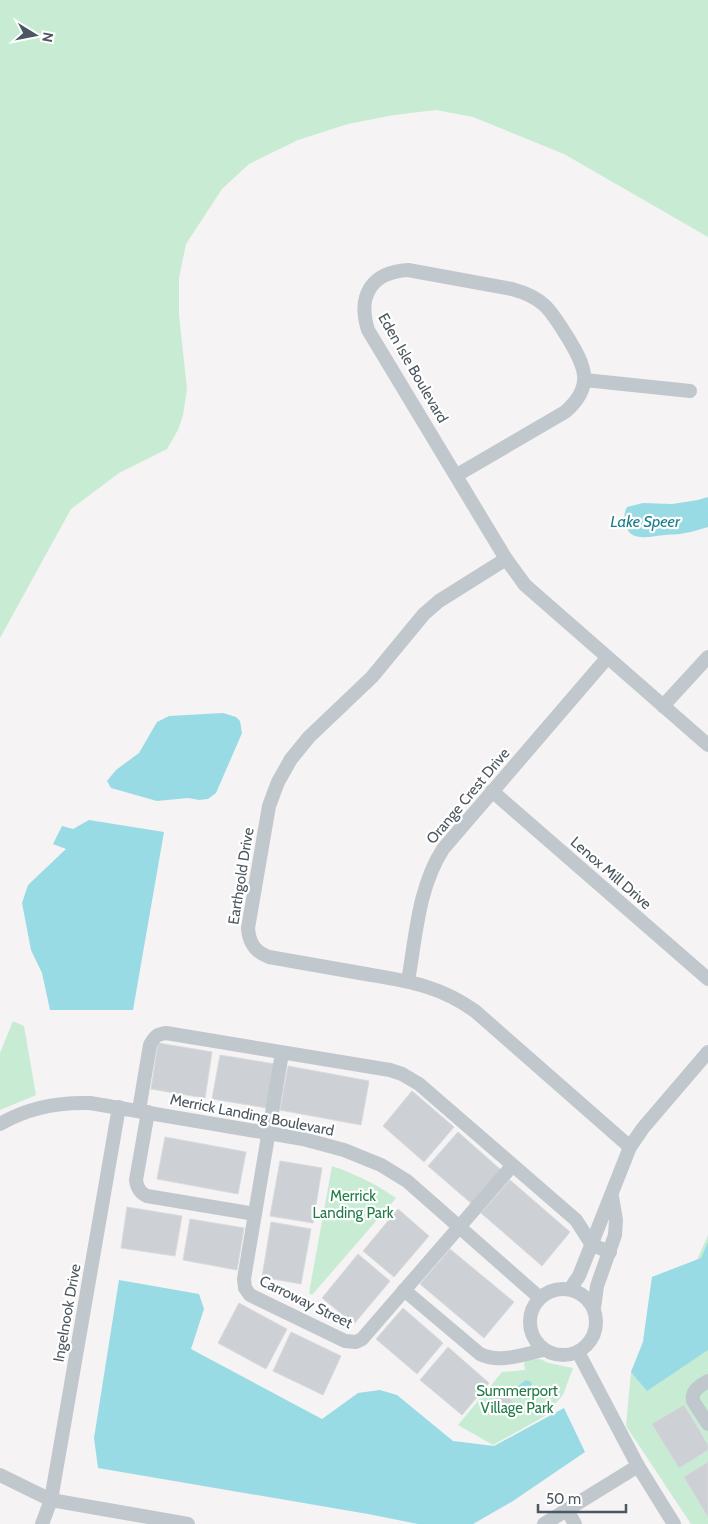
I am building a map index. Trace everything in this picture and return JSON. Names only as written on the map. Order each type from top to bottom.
[{"type":"street","name":"Eden Isle Boulevard","points":[[584,380],[581,360],[550,309],[528,294],[408,270],[396,271],[382,276],[373,284],[366,295],[364,316],[368,330],[506,559],[524,585],[708,745]]},
{"type":"street","points":[[457,475],[565,412],[575,403],[582,392],[584,380],[690,391]]},
{"type":"street","name":"Earthgold Drive","points":[[506,559],[439,601],[424,614],[372,678],[309,737],[291,759],[278,782],[269,806],[248,928],[249,938],[254,948],[260,954],[269,957],[408,981],[444,992],[458,999],[475,1011],[630,1147]]},
{"type":"street","points":[[663,706],[708,657]]},
{"type":"street","name":"Orange Crest Drive","points":[[408,981],[422,895],[428,877],[443,849],[607,658]]},
{"type":"street","name":"Lenox Mill Drive","points":[[492,791],[708,979]]},
{"type":"street","points":[[255,1214],[147,1196],[142,1194],[137,1186],[136,1180],[150,1044],[159,1034],[166,1033],[390,1070],[409,1077],[576,1220],[592,1245],[610,1252]]},
{"type":"street","points":[[570,1289],[580,1276],[630,1147],[643,1128],[708,1052]]},
{"type":"street","name":"Carroway Street","points":[[282,1053],[244,1278],[245,1288],[250,1295],[351,1343],[362,1339],[512,1166]]},
{"type":"street","name":"Merrick Landing Boulevard","points":[[0,1124],[16,1115],[37,1108],[67,1102],[90,1103],[303,1139],[344,1150],[381,1165],[407,1181],[540,1298]]},
{"type":"street","name":"Ingelnook Drive","points":[[42,1524],[51,1500],[119,1107]]},
{"type":"street","points":[[594,1308],[584,1296],[570,1289],[559,1289],[549,1292],[540,1298],[533,1308],[530,1319],[531,1331],[536,1341],[544,1350],[561,1356],[578,1352],[588,1344],[595,1333],[594,1308],[597,1286],[615,1235],[616,1220],[612,1194]]},
{"type":"street","points":[[404,1290],[488,1359],[544,1350]]},
{"type":"street","points":[[578,1352],[638,1466],[674,1524]]},
{"type":"street","points":[[708,1381],[696,1389],[692,1396],[693,1401],[708,1424]]},
{"type":"street","points":[[544,1524],[638,1466]]},
{"type":"street","points":[[0,1474],[51,1500],[160,1522],[188,1524]]},
{"type":"street","points":[[567,1510],[575,1524]]},
{"type":"green space","points":[[0,0],[708,0],[708,237],[564,154],[473,117],[436,110],[394,115],[348,124],[298,140],[249,164],[222,189],[186,244],[179,278],[179,315],[187,389],[183,415],[178,430],[167,449],[119,473],[71,509],[0,638]]},
{"type":"green space","points":[[13,1021],[24,1026],[36,1095],[0,1110],[0,1053]]},
{"type":"green space","name":"Merrick Landing Park","points":[[332,1166],[381,1188],[396,1198],[312,1295],[309,1293]]},
{"type":"green space","points":[[708,1235],[708,1524],[691,1524],[626,1426],[631,1372],[643,1342],[652,1277],[697,1260]]},
{"type":"green space","name":"Summerport Village Park","points":[[540,1359],[573,1368],[563,1395],[545,1416],[493,1445],[458,1425],[502,1372],[525,1370],[524,1363],[526,1360]]},
{"type":"water","name":"Lake Speer","points":[[708,497],[708,527],[682,534],[647,537],[635,536],[627,529],[624,516],[627,507],[643,503],[672,504]]},
{"type":"water","points":[[223,713],[236,717],[240,721],[242,733],[216,793],[208,799],[188,798],[157,801],[111,788],[107,781],[116,770],[139,753],[157,722],[169,716]]},
{"type":"water","points":[[89,820],[164,832],[133,1010],[50,1010],[42,973],[31,950],[22,903],[28,885],[66,849],[53,844],[62,826],[73,829]]},
{"type":"water","points":[[708,1242],[708,1350],[647,1391],[631,1372],[643,1342],[652,1277],[701,1258]]},
{"type":"water","points":[[119,1280],[199,1294],[204,1309],[191,1349],[322,1419],[358,1393],[380,1390],[397,1395],[453,1441],[494,1446],[564,1408],[585,1452],[513,1501],[473,1524],[418,1524],[98,1468],[94,1438]]},
{"type":"water","points":[[526,1380],[531,1382],[533,1389],[519,1399],[514,1397],[513,1390]]},
{"type":"building","points":[[158,1043],[212,1052],[205,1098],[151,1089]]},
{"type":"building","points":[[220,1055],[275,1064],[267,1108],[212,1099]]},
{"type":"building","points":[[288,1066],[369,1081],[361,1125],[280,1110]]},
{"type":"building","points":[[412,1091],[454,1127],[424,1162],[383,1126]]},
{"type":"building","points":[[458,1132],[501,1170],[472,1204],[428,1166]]},
{"type":"building","points":[[165,1137],[246,1152],[238,1194],[157,1179]]},
{"type":"building","points":[[280,1161],[322,1168],[313,1223],[270,1216]]},
{"type":"building","points":[[510,1180],[570,1232],[542,1266],[481,1213]]},
{"type":"building","points":[[127,1207],[182,1216],[175,1256],[121,1248]]},
{"type":"building","points":[[398,1209],[429,1236],[394,1277],[363,1251]]},
{"type":"building","points":[[190,1219],[244,1228],[237,1270],[183,1260]]},
{"type":"building","points":[[271,1222],[311,1229],[301,1284],[262,1277]]},
{"type":"building","points":[[450,1249],[514,1302],[484,1338],[420,1284]]},
{"type":"building","points":[[358,1254],[390,1281],[354,1324],[322,1298]]},
{"type":"building","points":[[239,1303],[287,1329],[266,1369],[218,1343]]},
{"type":"building","points":[[403,1308],[443,1343],[417,1374],[376,1339]]},
{"type":"building","points":[[291,1332],[341,1356],[323,1395],[273,1371]]},
{"type":"building","points":[[448,1347],[489,1383],[462,1415],[420,1380]]},
{"type":"building","points":[[506,1394],[514,1404],[508,1408],[510,1411],[506,1414],[504,1412],[499,1415],[491,1405],[496,1401],[493,1398],[498,1395],[501,1398]]},
{"type":"building","points":[[684,1405],[708,1445],[708,1450],[679,1468],[652,1424]]},
{"type":"building","points":[[708,1462],[708,1517],[684,1477]]}]
